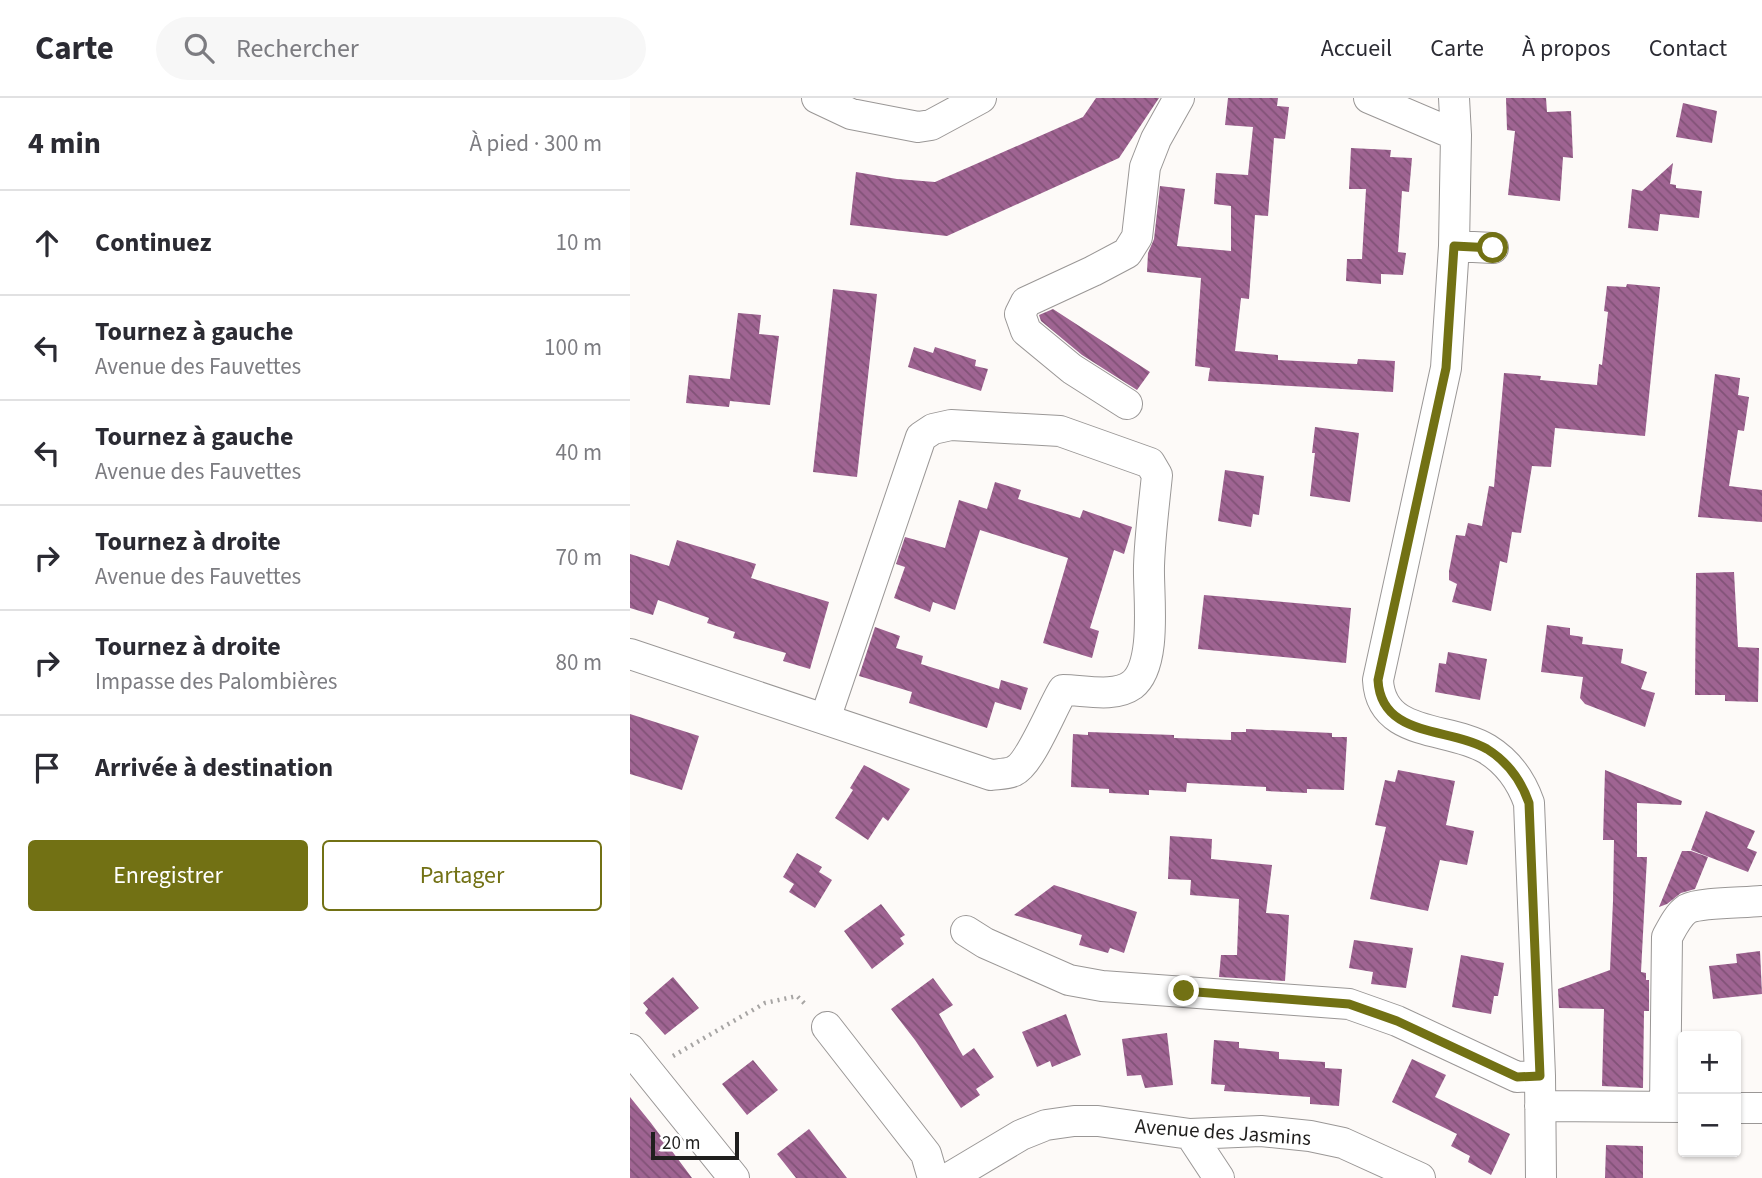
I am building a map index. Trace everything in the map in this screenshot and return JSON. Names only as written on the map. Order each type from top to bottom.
[{"type":"street","points":[[817,98],[850,114],[918,127],[930,125],[981,98]]},
{"type":"street","points":[[1127,404],[1072,369],[1026,331],[1020,314],[1026,302],[1128,253],[1138,237],[1144,167],[1179,98]]},
{"type":"street","points":[[1369,98],[1456,135]]},
{"type":"street","points":[[1454,98],[1454,246],[1446,368],[1378,680],[1379,695],[1389,711],[1405,723],[1485,748],[1506,764],[1525,791],[1529,803],[1540,1076],[1541,1178]]},
{"type":"street","points":[[1454,246],[1493,248]]},
{"type":"street","points":[[630,654],[991,775],[1015,771],[1031,754],[1063,690],[1116,692],[1133,684],[1146,660],[1152,608],[1149,568],[1157,474],[1150,463],[1060,431],[951,425],[933,429],[921,437],[825,719]]},
{"type":"street","points":[[1540,1106],[1674,1107],[1667,937],[1675,922],[1687,909],[1762,901]]},
{"type":"street","points":[[966,931],[985,943],[1069,981],[1102,986],[1349,1004],[1397,1021],[1517,1077],[1540,1076]]},
{"type":"street","points":[[827,1027],[926,1154],[933,1178]]},
{"type":"street","points":[[630,1049],[734,1178]]},
{"type":"street","points":[[1741,1108],[1762,1108]]},
{"type":"street","name":"Avenue des Jasmins","points":[[949,1178],[1021,1135],[1046,1125],[1074,1121],[1098,1121],[1190,1134],[1261,1132],[1321,1139],[1343,1143],[1420,1178]]},
{"type":"street","points":[[1190,1134],[1219,1178]]},
{"type":"path","points":[[650,1073],[674,1055],[765,1003],[797,996],[827,1027]]},
{"type":"building","points":[[1096,98],[1159,98],[1119,158],[947,236],[850,225],[856,172],[935,182],[1083,117]]},
{"type":"building","points":[[1228,98],[1278,98],[1277,106],[1289,107],[1285,139],[1274,138],[1268,216],[1255,215],[1249,299],[1241,298],[1235,351],[1278,355],[1278,360],[1357,364],[1358,359],[1395,361],[1393,392],[1208,381],[1210,368],[1195,366],[1201,278],[1147,272],[1148,253],[1154,239],[1160,186],[1185,189],[1177,246],[1231,251],[1231,206],[1214,204],[1216,173],[1248,175],[1253,127],[1225,125]]},
{"type":"building","points":[[1506,98],[1546,98],[1547,112],[1571,111],[1573,158],[1563,157],[1560,201],[1508,195],[1515,131],[1507,130]]},
{"type":"building","points":[[1683,103],[1717,111],[1712,143],[1676,137]]},
{"type":"building","points":[[1351,148],[1391,150],[1390,157],[1412,158],[1409,192],[1402,191],[1398,252],[1406,253],[1403,275],[1381,274],[1381,284],[1346,281],[1347,259],[1362,259],[1366,189],[1349,189]]},
{"type":"building","points":[[1673,163],[1670,184],[1676,185],[1676,188],[1702,191],[1699,218],[1660,214],[1658,231],[1628,228],[1632,189],[1642,191]]},
{"type":"building","points":[[1627,284],[1660,287],[1645,436],[1555,428],[1551,467],[1532,466],[1521,533],[1512,532],[1507,563],[1500,561],[1491,611],[1452,602],[1457,584],[1449,580],[1449,571],[1456,535],[1465,536],[1468,523],[1482,526],[1489,486],[1494,487],[1504,373],[1541,376],[1540,380],[1597,385],[1608,312],[1604,311],[1607,286],[1626,287]]},
{"type":"building","points":[[833,289],[877,294],[857,477],[813,472]]},
{"type":"building","points":[[1053,309],[1150,372],[1137,390],[1082,355],[1041,321],[1039,315]]},
{"type":"building","points":[[738,313],[761,315],[759,334],[779,336],[770,405],[730,401],[729,407],[686,403],[689,375],[730,379]]},
{"type":"building","points":[[914,347],[933,353],[935,347],[976,360],[975,366],[988,369],[981,391],[908,367]]},
{"type":"building","points":[[1715,374],[1740,378],[1738,395],[1749,397],[1744,431],[1738,430],[1729,486],[1762,490],[1762,522],[1698,517]]},
{"type":"building","points":[[1315,427],[1359,433],[1350,502],[1310,496]]},
{"type":"building","points":[[1225,470],[1264,476],[1259,515],[1253,514],[1251,527],[1218,521]]},
{"type":"building","points":[[995,482],[1021,490],[1018,499],[1080,518],[1083,510],[1132,527],[1124,554],[1114,550],[1090,628],[1099,631],[1092,658],[1043,643],[1068,558],[980,530],[955,610],[933,602],[930,612],[894,598],[905,567],[896,564],[905,537],[945,548],[959,500],[987,509]]},
{"type":"building","points":[[677,540],[756,564],[751,578],[829,602],[810,669],[783,661],[786,653],[733,638],[735,632],[707,623],[709,618],[658,600],[653,615],[630,608],[630,554],[669,566]]},
{"type":"building","points":[[1734,572],[1738,647],[1759,648],[1758,702],[1725,701],[1725,695],[1695,695],[1696,573]]},
{"type":"building","points":[[1204,595],[1351,608],[1346,663],[1198,649]]},
{"type":"building","points":[[1547,625],[1570,628],[1570,635],[1583,637],[1582,644],[1623,649],[1621,663],[1647,672],[1641,689],[1655,693],[1645,727],[1585,704],[1580,698],[1583,677],[1541,672]]},
{"type":"building","points":[[875,627],[900,636],[896,648],[923,656],[921,664],[999,689],[1001,680],[1028,688],[1021,710],[995,702],[987,728],[909,703],[912,692],[859,676]]},
{"type":"building","points":[[1448,652],[1487,659],[1480,700],[1435,692],[1439,663],[1446,664]]},
{"type":"building","points":[[630,714],[699,736],[682,790],[630,774]]},
{"type":"building","points":[[1246,729],[1332,733],[1332,737],[1347,737],[1344,790],[1307,789],[1307,793],[1266,791],[1266,787],[1187,783],[1186,792],[1149,790],[1149,795],[1071,787],[1073,734],[1088,735],[1088,732],[1174,735],[1174,738],[1231,740],[1231,732],[1246,732]]},
{"type":"building","points":[[864,765],[910,789],[888,821],[883,817],[868,840],[835,818],[853,790],[850,788]]},
{"type":"building","points":[[1398,770],[1455,781],[1446,825],[1474,831],[1467,865],[1440,860],[1428,911],[1370,899],[1386,827],[1375,825],[1385,780],[1395,782]]},
{"type":"building","points":[[1605,770],[1682,801],[1681,805],[1637,803],[1637,857],[1647,857],[1641,972],[1646,973],[1646,980],[1649,980],[1649,1011],[1644,1011],[1643,1088],[1602,1086],[1604,1009],[1559,1008],[1558,989],[1610,970],[1614,840],[1603,840]]},
{"type":"building","points":[[1706,811],[1755,831],[1747,848],[1757,852],[1748,872],[1691,850]]},
{"type":"building","points":[[1170,836],[1212,839],[1211,859],[1272,865],[1266,913],[1289,915],[1285,981],[1219,977],[1221,955],[1237,955],[1239,899],[1190,895],[1191,880],[1168,879]]},
{"type":"building","points":[[1682,851],[1708,857],[1695,889],[1681,893],[1659,907]]},
{"type":"building","points":[[797,853],[822,867],[819,872],[832,880],[815,908],[789,892],[794,884],[783,877]]},
{"type":"building","points":[[1054,885],[1137,912],[1124,953],[1110,948],[1108,953],[1079,945],[1082,935],[1014,915]]},
{"type":"building","points":[[881,904],[905,935],[900,938],[904,944],[872,969],[844,931]]},
{"type":"building","points":[[1354,940],[1413,948],[1406,988],[1371,984],[1373,972],[1349,968]]},
{"type":"building","points":[[1760,951],[1762,994],[1713,999],[1709,966],[1737,963],[1736,954]]},
{"type":"building","points":[[1461,955],[1504,963],[1498,996],[1494,996],[1491,1014],[1452,1007]]},
{"type":"building","points":[[673,977],[699,1008],[665,1035],[645,1013],[648,1009],[643,1003]]},
{"type":"building","points":[[933,978],[953,1005],[939,1014],[963,1056],[974,1048],[994,1077],[976,1089],[980,1095],[961,1108],[891,1009]]},
{"type":"building","points":[[1066,1014],[1081,1055],[1052,1067],[1050,1061],[1037,1067],[1022,1032]]},
{"type":"building","points":[[1167,1033],[1173,1085],[1145,1088],[1141,1075],[1127,1076],[1122,1039]]},
{"type":"building","points":[[1214,1040],[1239,1042],[1239,1048],[1279,1052],[1279,1059],[1325,1062],[1325,1068],[1342,1069],[1339,1106],[1310,1104],[1310,1097],[1224,1091],[1225,1085],[1211,1084]]},
{"type":"building","points":[[1412,1059],[1446,1075],[1435,1097],[1510,1134],[1491,1175],[1468,1162],[1470,1156],[1451,1146],[1457,1134],[1392,1102]]},
{"type":"building","points":[[753,1060],[778,1090],[747,1115],[722,1084]]},
{"type":"building","points":[[630,1097],[651,1123],[692,1178],[630,1178]]},
{"type":"building","points":[[809,1129],[847,1178],[796,1178],[777,1154]]},
{"type":"building","points":[[1606,1145],[1643,1146],[1643,1178],[1605,1178]]},
{"type":"route","points":[[1184,991],[1349,1004],[1397,1021],[1517,1077],[1540,1076],[1529,803],[1525,791],[1506,764],[1485,748],[1405,723],[1389,711],[1379,695],[1378,680],[1446,368],[1454,246],[1493,248]]}]
